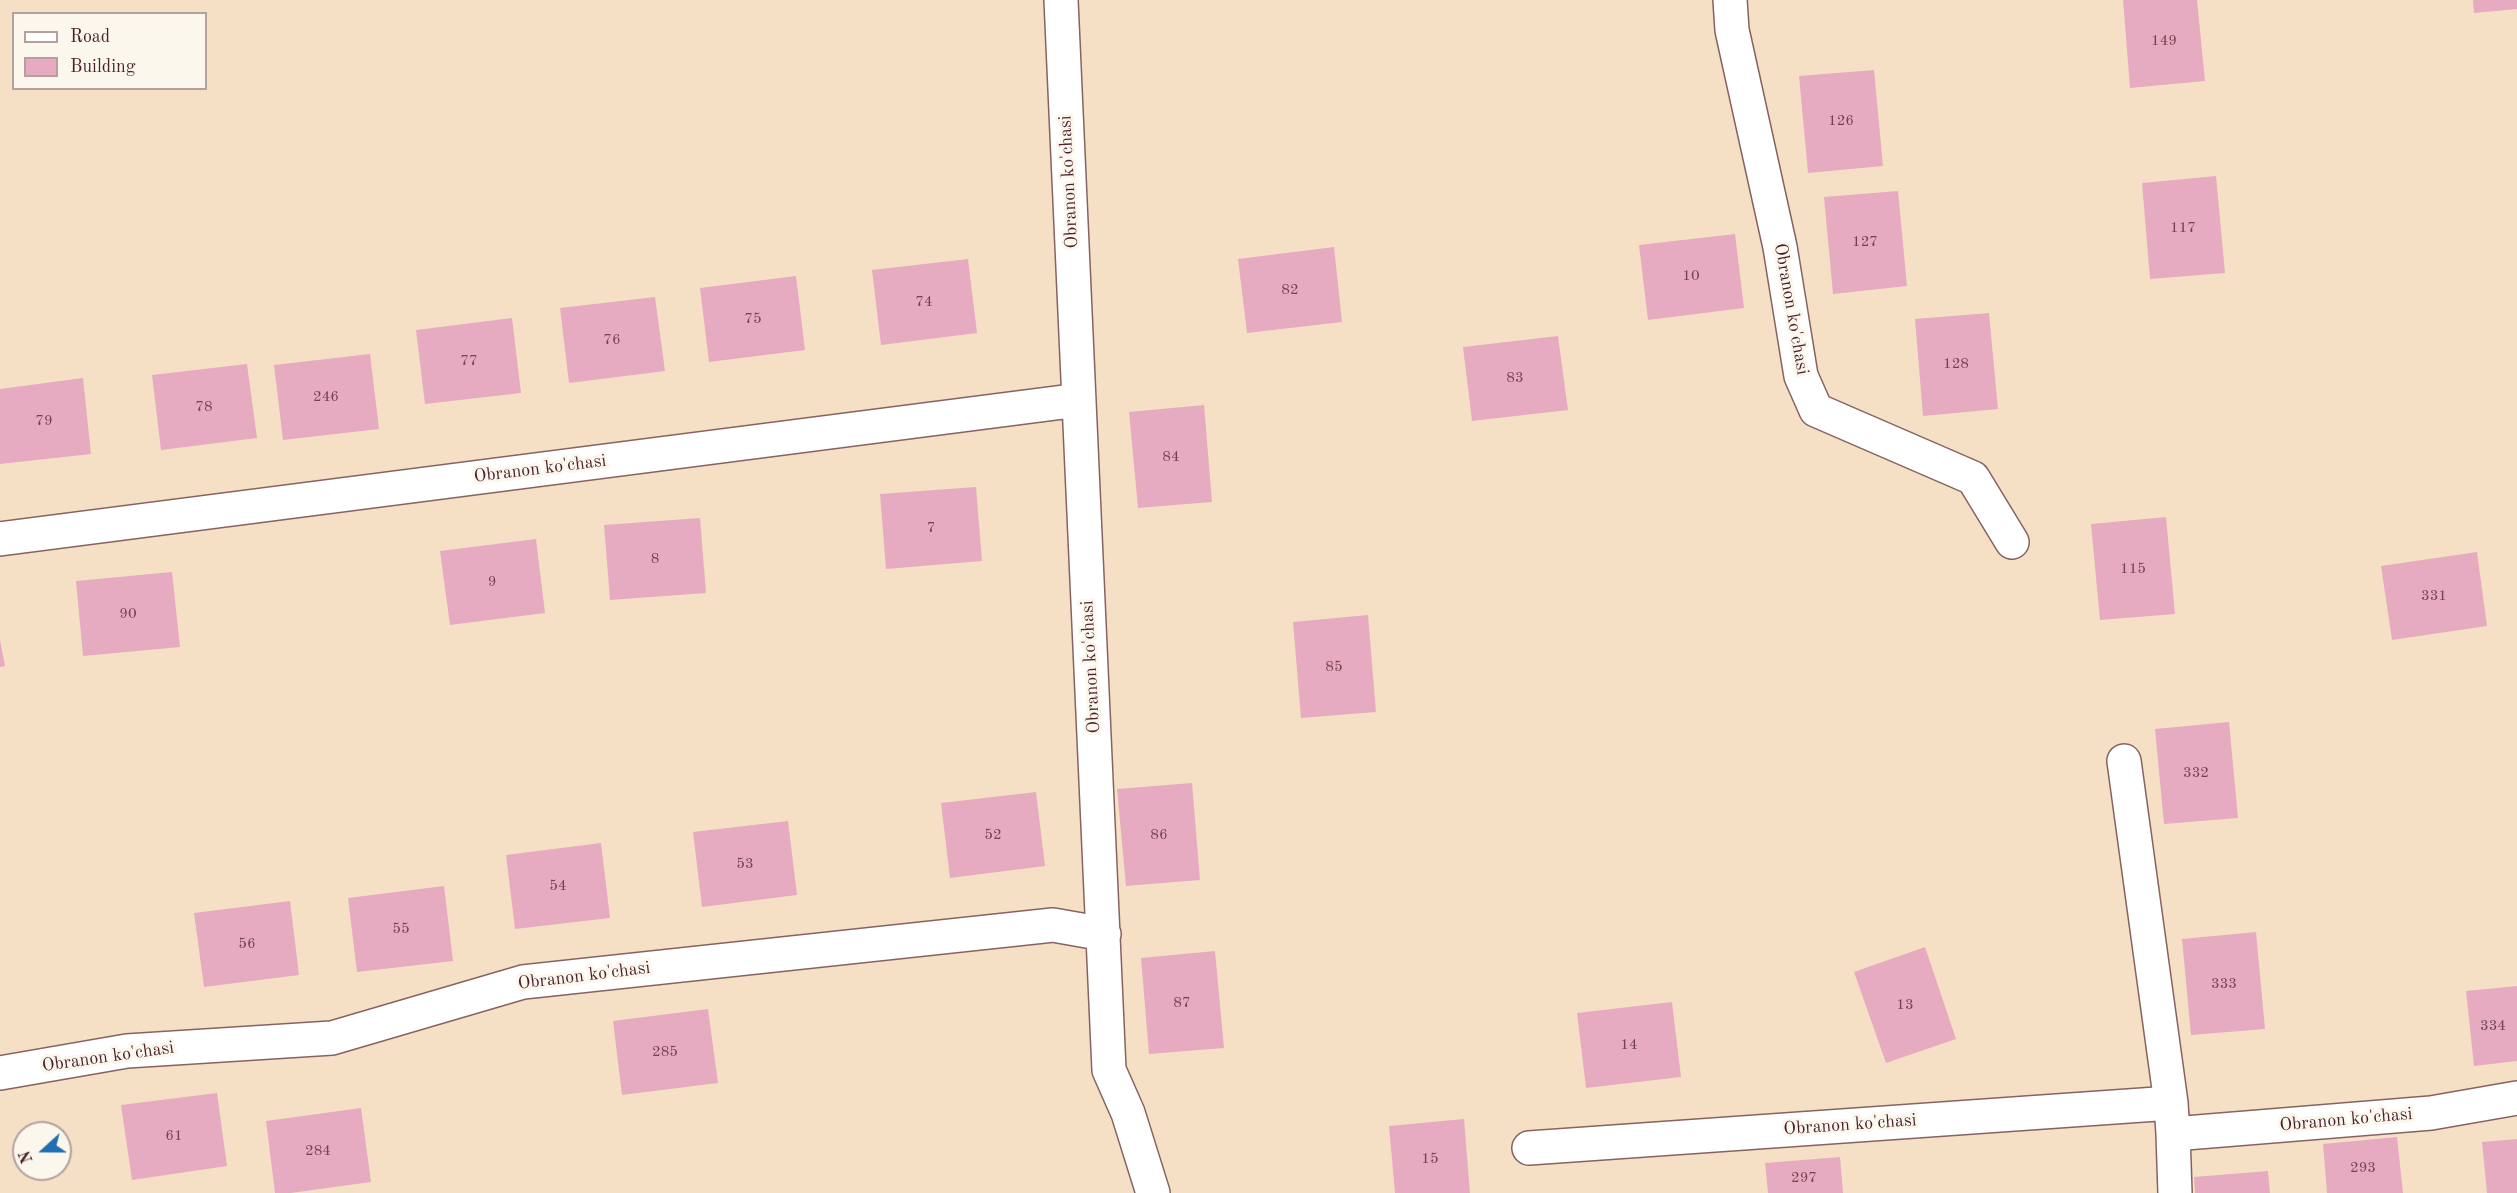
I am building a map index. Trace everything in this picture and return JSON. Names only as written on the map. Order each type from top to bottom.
[{"type":"street","name":"Obranon ko'chasi","points":[[1061,0],[1109,1070],[1128,1113],[1153,1193]]},
{"type":"street","name":"Obranon ko'chasi","points":[[1730,0],[1732,30],[1780,247],[1801,376],[1816,410],[1973,478],[2012,542]]},
{"type":"street","name":"Obranon ko'chasi","points":[[0,538],[1079,400]]},
{"type":"street","points":[[2124,761],[2172,1118],[2175,1193]]},
{"type":"street","name":"Obranon ko'chasi","points":[[0,1073],[127,1051],[332,1038],[522,982],[1053,925],[1104,934]]},
{"type":"street","name":"Obranon ko'chasi","points":[[1529,1148],[2172,1118],[2431,1113],[2517,1098]]},
{"type":"building","points":[[2123,0],[2197,0],[2205,81],[2130,88]]},
{"type":"building","points":[[2473,0],[2517,0],[2517,9],[2474,13]]},
{"type":"building","points":[[1874,70],[1883,166],[1808,173],[1799,76]]},
{"type":"building","points":[[2216,176],[2225,273],[2150,279],[2142,183]]},
{"type":"building","points":[[1898,191],[1907,286],[1833,294],[1824,197]]},
{"type":"building","points":[[1735,234],[1744,308],[1648,320],[1639,245]]},
{"type":"building","points":[[1334,247],[1342,322],[1247,333],[1238,259]]},
{"type":"building","points":[[968,259],[977,333],[881,345],[872,270]]},
{"type":"building","points":[[796,276],[805,350],[709,362],[700,288]]},
{"type":"building","points":[[655,297],[665,371],[569,383],[560,308]]},
{"type":"building","points":[[1989,313],[1998,409],[1923,416],[1915,319]]},
{"type":"building","points":[[512,318],[521,393],[425,404],[416,330]]},
{"type":"building","points":[[1558,336],[1568,410],[1472,421],[1463,347]]},
{"type":"building","points":[[370,354],[379,429],[283,440],[274,365]]},
{"type":"building","points":[[247,364],[257,438],[161,450],[152,375]]},
{"type":"building","points":[[83,378],[91,454],[0,464],[0,389]]},
{"type":"building","points":[[1204,405],[1212,502],[1138,508],[1129,412]]},
{"type":"building","points":[[976,487],[982,561],[886,569],[880,494]]},
{"type":"building","points":[[2166,517],[2175,614],[2100,620],[2091,524]]},
{"type":"building","points":[[700,518],[706,593],[610,600],[604,525]]},
{"type":"building","points":[[536,539],[545,613],[450,625],[440,551]]},
{"type":"building","points":[[2477,552],[2487,626],[2392,640],[2381,566]]},
{"type":"building","points":[[172,572],[180,647],[83,656],[76,581]]},
{"type":"building","points":[[1368,615],[1376,712],[1301,718],[1293,622]]},
{"type":"building","points":[[0,640],[5,666],[0,667]]},
{"type":"building","points":[[2229,722],[2238,818],[2164,824],[2155,729]]},
{"type":"building","points":[[1192,783],[1200,880],[1126,886],[1117,789]]},
{"type":"building","points":[[1036,792],[1045,866],[950,878],[941,803]]},
{"type":"building","points":[[788,821],[797,895],[702,907],[693,832]]},
{"type":"building","points":[[601,843],[610,918],[515,929],[506,855]]},
{"type":"building","points":[[444,886],[453,961],[357,972],[348,898]]},
{"type":"building","points":[[290,901],[299,975],[204,987],[194,913]]},
{"type":"building","points":[[2256,932],[2265,1029],[2191,1035],[2182,939]]},
{"type":"building","points":[[1925,947],[1956,1039],[1886,1063],[1854,972]]},
{"type":"building","points":[[1215,951],[1224,1048],[1149,1054],[1141,958]]},
{"type":"building","points":[[2517,986],[2517,1061],[2474,1066],[2466,991]]},
{"type":"building","points":[[1672,1002],[1681,1077],[1586,1088],[1577,1013]]},
{"type":"building","points":[[708,1009],[718,1083],[622,1095],[613,1021]]},
{"type":"building","points":[[217,1093],[227,1166],[132,1180],[121,1105]]},
{"type":"building","points":[[361,1108],[371,1182],[291,1193],[275,1193],[266,1121]]},
{"type":"building","points":[[1464,1119],[1470,1193],[1395,1193],[1389,1126]]},
{"type":"building","points":[[2397,1137],[2403,1193],[2327,1193],[2323,1144]]},
{"type":"building","points":[[2517,1139],[2517,1193],[2487,1193],[2482,1142]]},
{"type":"building","points":[[1840,1157],[1843,1193],[1768,1193],[1765,1163]]},
{"type":"building","points":[[2268,1171],[2270,1193],[2195,1193],[2194,1177]]}]
